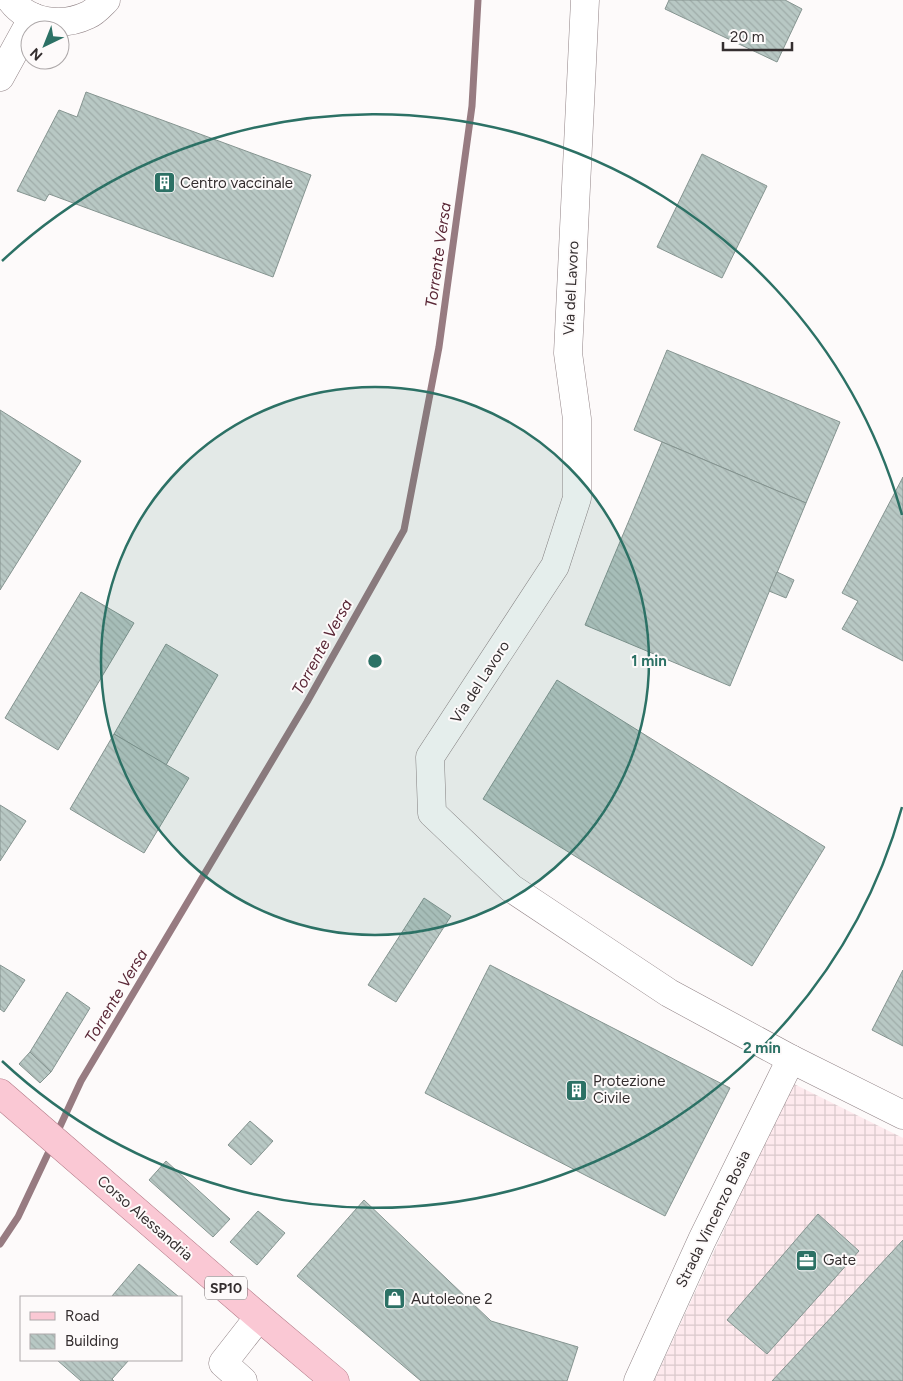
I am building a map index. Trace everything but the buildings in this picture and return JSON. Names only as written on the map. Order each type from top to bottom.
[{"type":"main road","name":"Corso Alessandria","points":[[0,1093],[335,1381]]},
{"type":"street","points":[[11,0],[16,6],[33,17],[52,22],[72,21],[90,14],[106,0]]},
{"type":"street","name":"Via del Lavoro","points":[[585,0],[568,353],[577,419],[577,498],[555,566],[430,757],[432,814],[511,888],[669,994],[791,1059],[903,1115]]},
{"type":"street","points":[[0,77],[33,17]]},
{"type":"street","name":"Strada Vincenzo Bosia","points":[[638,1381],[702,1240],[791,1059]]},
{"type":"street","points":[[244,1381],[223,1363],[259,1317]]},
{"type":"shaded area","name":"Gate","points":[[792,1083],[903,1138],[903,1381],[654,1381]]},
{"type":"waterway","name":"Torrente Versa","points":[[56,1135],[81,1081],[307,702],[404,530],[439,347],[472,106],[478,0]]},
{"type":"waterway","name":"Torrente Versa","points":[[0,1244],[18,1217],[52,1145]]},
{"type":"place","name":"Centro vaccinale","points":[[164,183]]},
{"type":"place","name":"Protezione Civile","points":[[577,1090]]},
{"type":"place","name":"Gate","points":[[807,1260]]},
{"type":"place","name":"Autoleone 2","points":[[395,1299]]}]
